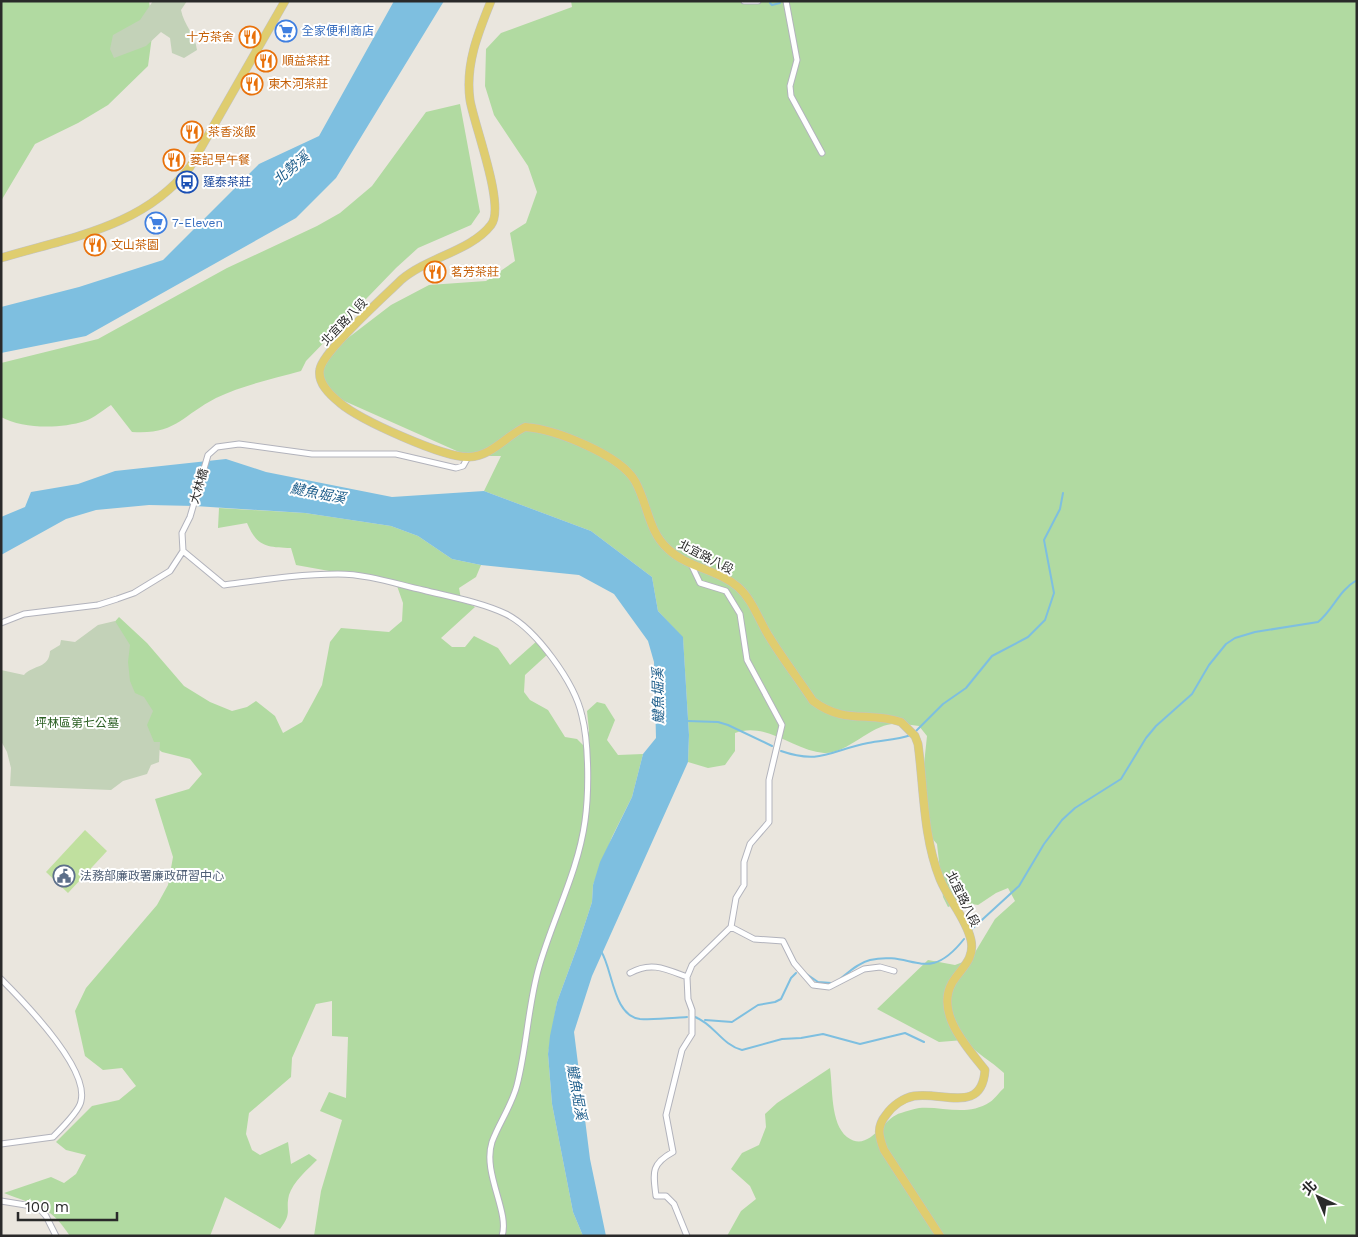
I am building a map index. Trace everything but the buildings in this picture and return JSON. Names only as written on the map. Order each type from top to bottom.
[{"type":"main road","points":[[1,258],[126,219],[160,200],[177,184],[190,167],[285,1]]},
{"type":"main road","name":"北宜路八段","points":[[491,1],[472,53],[469,73],[470,100],[494,193],[497,211],[494,223],[472,241],[414,269],[401,280],[330,352],[322,363],[319,373],[326,390],[341,404],[357,414],[423,444],[468,457],[488,452],[525,427],[550,430],[614,461],[629,472],[636,483],[656,536],[668,550],[691,564],[727,578],[740,588],[750,600],[770,637],[813,701],[833,713],[844,716],[901,722],[915,736],[918,744],[930,844],[934,862],[940,880],[971,940],[970,959],[952,983],[948,1007],[956,1031],[985,1070],[983,1086],[973,1096],[965,1098],[924,1095],[912,1096],[901,1101],[891,1108],[880,1122],[879,1136],[884,1150],[940,1236]]},
{"type":"street","points":[[744,1],[758,1]]},
{"type":"street","points":[[786,1],[798,60],[790,86],[791,96],[822,153]]},
{"type":"street","name":"大林橋","points":[[183,550],[182,533],[190,516],[208,455],[217,447],[238,444],[312,454],[396,454],[456,468],[463,466],[468,457]]},
{"type":"street","points":[[1,623],[24,614],[117,600],[170,571],[183,550],[224,585],[300,576],[358,575],[470,601],[507,615],[526,628],[550,654],[582,714],[588,797],[578,855],[539,968],[516,1087],[490,1149],[493,1186],[503,1218],[502,1236]]},
{"type":"street","points":[[687,1236],[674,1204],[666,1196],[656,1196],[654,1179],[656,1165],[660,1160],[673,1152],[666,1116],[682,1050],[692,1034],[692,1010],[688,999],[687,977],[692,965],[731,927],[736,898],[744,885],[744,862],[750,844],[769,822],[769,780],[782,725],[746,660],[740,614],[726,592],[700,583],[691,564]]},
{"type":"street","points":[[731,927],[754,939],[783,941],[794,963],[813,985],[829,987],[864,969],[880,967],[894,970]]},
{"type":"street","points":[[630,973],[640,968],[657,966],[687,977]]},
{"type":"street","points":[[1,979],[26,1004],[54,1038],[82,1084],[81,1104],[53,1137],[1,1144]]},
{"type":"street","points":[[1,1201],[38,1207],[46,1216],[56,1236]]},
{"type":"green space","points":[[1,1],[149,1],[153,29],[148,66],[108,105],[78,123],[35,144],[1,201]]},
{"type":"green space","points":[[153,1],[187,1],[181,10],[197,50],[184,58],[172,53],[170,38],[161,32],[146,46],[114,58],[110,49],[113,35],[140,20]]},
{"type":"green space","points":[[571,1],[1357,1],[1357,1236],[727,1236],[741,1211],[756,1199],[750,1186],[731,1169],[742,1153],[759,1145],[766,1127],[765,1114],[777,1103],[830,1068],[833,1105],[838,1123],[847,1137],[855,1141],[863,1141],[869,1138],[894,1116],[901,1113],[919,1108],[973,1109],[990,1102],[1004,1088],[1004,1073],[964,1040],[939,1042],[877,1009],[928,960],[955,965],[971,959],[995,919],[1015,901],[1008,888],[996,893],[978,905],[960,902],[948,907],[943,897],[937,844],[924,829],[923,774],[927,736],[919,726],[892,724],[884,726],[850,745],[833,752],[824,753],[813,751],[769,734],[746,730],[735,733],[735,751],[725,765],[708,768],[688,762],[689,735],[683,638],[658,611],[652,577],[591,531],[484,491],[501,456],[468,456],[333,396],[321,383],[321,366],[344,341],[391,305],[429,285],[486,281],[515,261],[510,233],[526,223],[537,192],[528,166],[494,115],[485,86],[486,49],[501,33],[572,7]]},
{"type":"green space","points":[[460,104],[480,212],[471,225],[418,248],[396,268],[306,361],[301,371],[226,393],[169,427],[147,432],[132,432],[111,405],[88,420],[75,424],[31,426],[1,417],[1,363],[98,339],[227,268],[317,226],[340,213],[372,186],[426,112]]},
{"type":"green space","points":[[219,508],[305,513],[391,526],[418,536],[452,559],[481,565],[476,577],[459,588],[461,599],[475,607],[441,638],[452,647],[465,647],[474,636],[498,648],[510,665],[538,640],[549,653],[525,675],[524,692],[530,700],[548,710],[565,737],[577,739],[583,745],[589,731],[587,711],[597,702],[605,704],[615,720],[607,740],[618,755],[643,754],[632,797],[612,837],[593,885],[592,902],[557,1002],[548,1054],[552,1104],[573,1212],[583,1236],[314,1236],[321,1191],[342,1120],[320,1111],[329,1092],[346,1098],[348,1037],[332,1036],[332,1001],[316,1004],[292,1058],[291,1077],[249,1113],[246,1134],[252,1150],[260,1155],[288,1142],[291,1164],[309,1154],[317,1160],[301,1176],[291,1190],[288,1200],[288,1215],[280,1229],[225,1197],[210,1236],[70,1236],[55,1218],[41,1207],[4,1193],[51,1177],[64,1183],[76,1174],[86,1155],[66,1150],[56,1142],[92,1106],[119,1100],[136,1086],[122,1068],[103,1070],[85,1056],[75,1011],[86,988],[157,905],[168,885],[173,857],[155,799],[189,789],[202,774],[190,759],[162,752],[137,733],[112,625],[119,617],[147,643],[184,686],[210,702],[232,711],[247,707],[256,701],[275,716],[283,733],[302,722],[322,685],[330,642],[341,628],[389,632],[402,621],[403,603],[396,583],[296,565],[291,548],[264,544],[255,537],[247,523],[218,528]]},
{"type":"green space","name":"坪林區第七公墓","points":[[115,621],[130,645],[128,662],[130,681],[135,693],[144,697],[153,711],[147,725],[154,742],[160,742],[159,762],[151,765],[147,774],[123,781],[111,790],[10,786],[11,768],[7,752],[1,741],[1,670],[24,675],[44,664],[49,657],[50,651],[60,645],[61,640],[75,642],[98,625]]},
{"type":"green space","points":[[85,830],[107,851],[68,893],[46,872]]},
{"type":"water","name":"北勢溪","points":[[394,1],[444,1],[336,178],[296,218],[86,336],[1,353],[1,307],[79,287],[163,260],[259,164],[319,136]]},
{"type":"water","name":"𩻸魚堀溪","points":[[226,459],[266,472],[392,497],[484,491],[591,531],[652,577],[658,611],[683,637],[689,735],[688,762],[592,976],[574,1032],[590,1159],[606,1236],[583,1236],[573,1212],[552,1104],[548,1054],[557,1002],[592,902],[593,885],[600,862],[632,797],[643,754],[656,738],[654,662],[648,641],[614,594],[579,575],[481,565],[452,559],[418,536],[391,526],[305,513],[149,505],[96,510],[66,519],[1,555],[1,517],[25,507],[31,492],[78,484],[115,471]]},
{"type":"waterway","points":[[770,3],[772,5],[780,3]]},
{"type":"waterway","points":[[916,731],[943,704],[966,688],[992,656],[1028,637],[1045,620],[1054,593],[1044,540],[1060,509],[1063,493]]},
{"type":"waterway","points":[[972,929],[1019,886],[1044,844],[1062,820],[1075,808],[1121,779],[1146,738],[1156,726],[1192,694],[1209,665],[1226,644],[1235,638],[1255,632],[1318,622],[1345,589],[1357,580]]},
{"type":"waterway","points":[[687,721],[718,722],[772,746]]},
{"type":"waterway","points":[[781,751],[806,757],[826,755],[855,746],[911,735]]},
{"type":"waterway","points":[[840,979],[858,965],[870,960],[885,958],[929,964],[940,961],[951,953],[964,939]]},
{"type":"waterway","points":[[601,951],[619,1001],[624,1010],[631,1016],[640,1019],[687,1017]]},
{"type":"waterway","points":[[705,1020],[732,1022],[758,1005],[781,999],[791,978],[796,973]]},
{"type":"waterway","points":[[805,973],[818,982],[831,983]]},
{"type":"waterway","points":[[695,1017],[708,1024],[729,1044],[742,1050],[782,1039],[823,1034],[860,1044],[905,1033],[924,1042]]},
{"type":"place","name":"全家便利商店","points":[[286,31]]},
{"type":"place","name":"十方茶舍","points":[[250,37]]},
{"type":"place","name":"順益茶莊","points":[[266,61]]},
{"type":"place","name":"東木河茶莊","points":[[252,84]]},
{"type":"place","name":"茶香淡飯","points":[[192,132]]},
{"type":"place","name":"菱記早午餐","points":[[174,160]]},
{"type":"place","name":"蓬泰茶莊","points":[[187,182]]},
{"type":"place","name":"7-Eleven","points":[[156,223]]},
{"type":"place","name":"文山茶園","points":[[95,245]]},
{"type":"place","name":"茗芳茶莊","points":[[435,272]]},
{"type":"place","name":"法務部廉政署廉政研習中心","points":[[64,876]]}]
